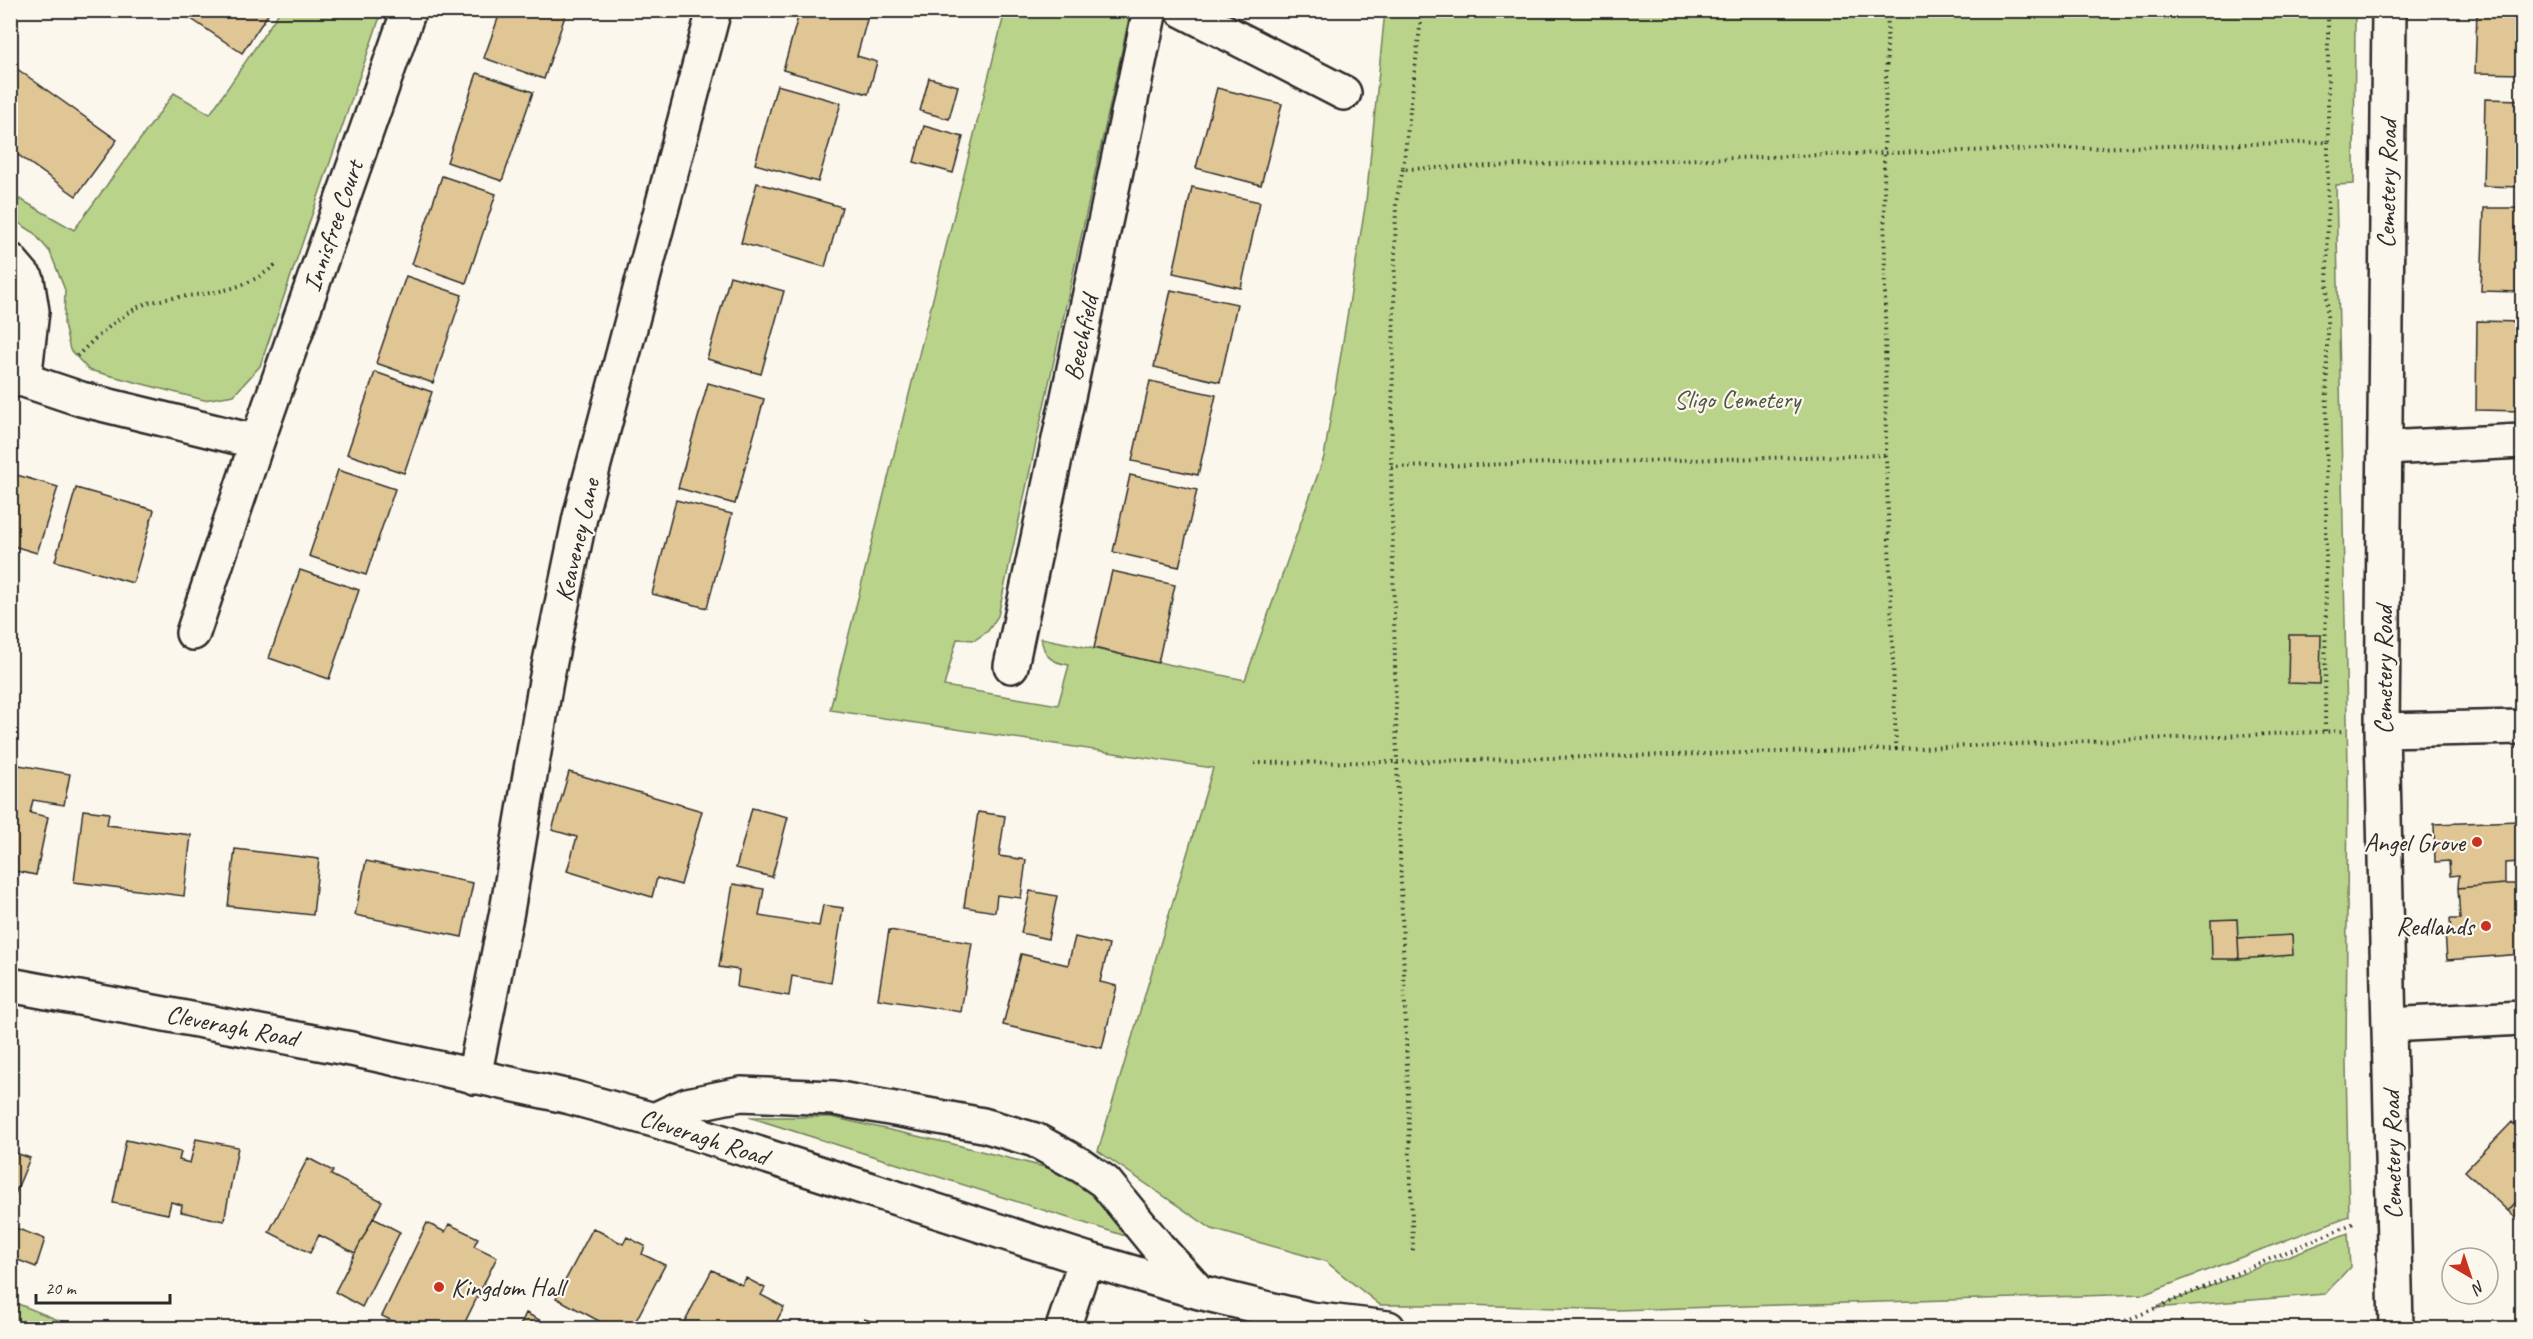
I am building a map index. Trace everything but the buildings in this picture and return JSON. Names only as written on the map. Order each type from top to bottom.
[{"type":"street","name":"Innisfree Court","points":[[193,633],[257,442],[409,10]]},
{"type":"street","name":"Keaveney Lane","points":[[474,1077],[507,911],[546,681],[580,517],[714,10]]},
{"type":"street","name":"Beechfield","points":[[1011,666],[1150,10]]},
{"type":"street","points":[[1182,10],[1344,93]]},
{"type":"street","name":"Cemetery Road","points":[[2389,10],[2382,730],[2396,1329]]},
{"type":"street","points":[[10,260],[27,280],[32,311],[17,379],[257,442]]},
{"type":"street","points":[[2385,448],[2523,441]]},
{"type":"street","points":[[2382,730],[2523,727]]},
{"type":"street","name":"Cleveragh Road","points":[[10,986],[351,1049],[570,1097],[654,1120],[1086,1259],[1199,1292],[1310,1319],[1388,1329]]},
{"type":"street","points":[[2390,1025],[2523,1018]]},
{"type":"street","points":[[654,1120],[687,1105],[741,1094],[834,1098],[983,1125],[1035,1140],[1082,1166],[1105,1182],[1158,1247],[1199,1292]]},
{"type":"street","points":[[1064,1329],[1086,1259]]},
{"type":"path","points":[[1413,1251],[1397,762],[1391,467],[1396,202],[1403,169],[1422,10]]},
{"type":"path","points":[[1888,10],[1884,153],[1886,454],[1896,749]]},
{"type":"path","points":[[2325,731],[2328,10]]},
{"type":"path","points":[[1403,169],[1884,153],[2328,142]]},
{"type":"path","points":[[59,391],[76,357],[100,332],[146,304],[220,293],[262,277],[278,262]]},
{"type":"path","points":[[1391,467],[1886,454]]},
{"type":"path","points":[[1254,763],[1397,762],[1896,749],[2382,730]]},
{"type":"path","points":[[2109,1329],[2393,1206]]},
{"type":"green space","points":[[280,11],[382,11],[260,366],[234,395],[204,400],[89,370],[70,350],[64,324],[65,290],[50,252],[33,232],[11,218],[11,210],[20,199],[74,230],[174,93],[210,114]]},
{"type":"green space","name":"Sligo Cemetery","points":[[1005,11],[1114,11],[1129,18],[998,616],[988,631],[975,640],[957,639],[944,686],[1058,705],[1069,665],[1049,657],[1041,638],[1245,680],[1324,457],[1366,201],[1385,11],[2355,11],[2354,184],[2336,185],[2348,768],[2346,1064],[2349,1216],[2145,1294],[1618,1310],[1467,1305],[1380,1305],[1325,1261],[1212,1229],[1098,1151],[1213,768],[830,710]]},
{"type":"green space","points":[[749,1117],[831,1117],[1060,1171],[1094,1190],[1135,1239]]},
{"type":"green space","points":[[2348,1233],[2350,1267],[2325,1294],[2154,1308]]},
{"type":"green space","points":[[11,1301],[78,1328],[11,1328]]},
{"type":"green space","points":[[1194,1322],[1193,1328],[1115,1328],[1123,1324]]},
{"type":"place","name":"Angel Grove","points":[[2477,842]]},
{"type":"place","name":"Redlands","points":[[2486,926]]},
{"type":"place","name":"Kingdom Hall","points":[[439,1287]]}]
